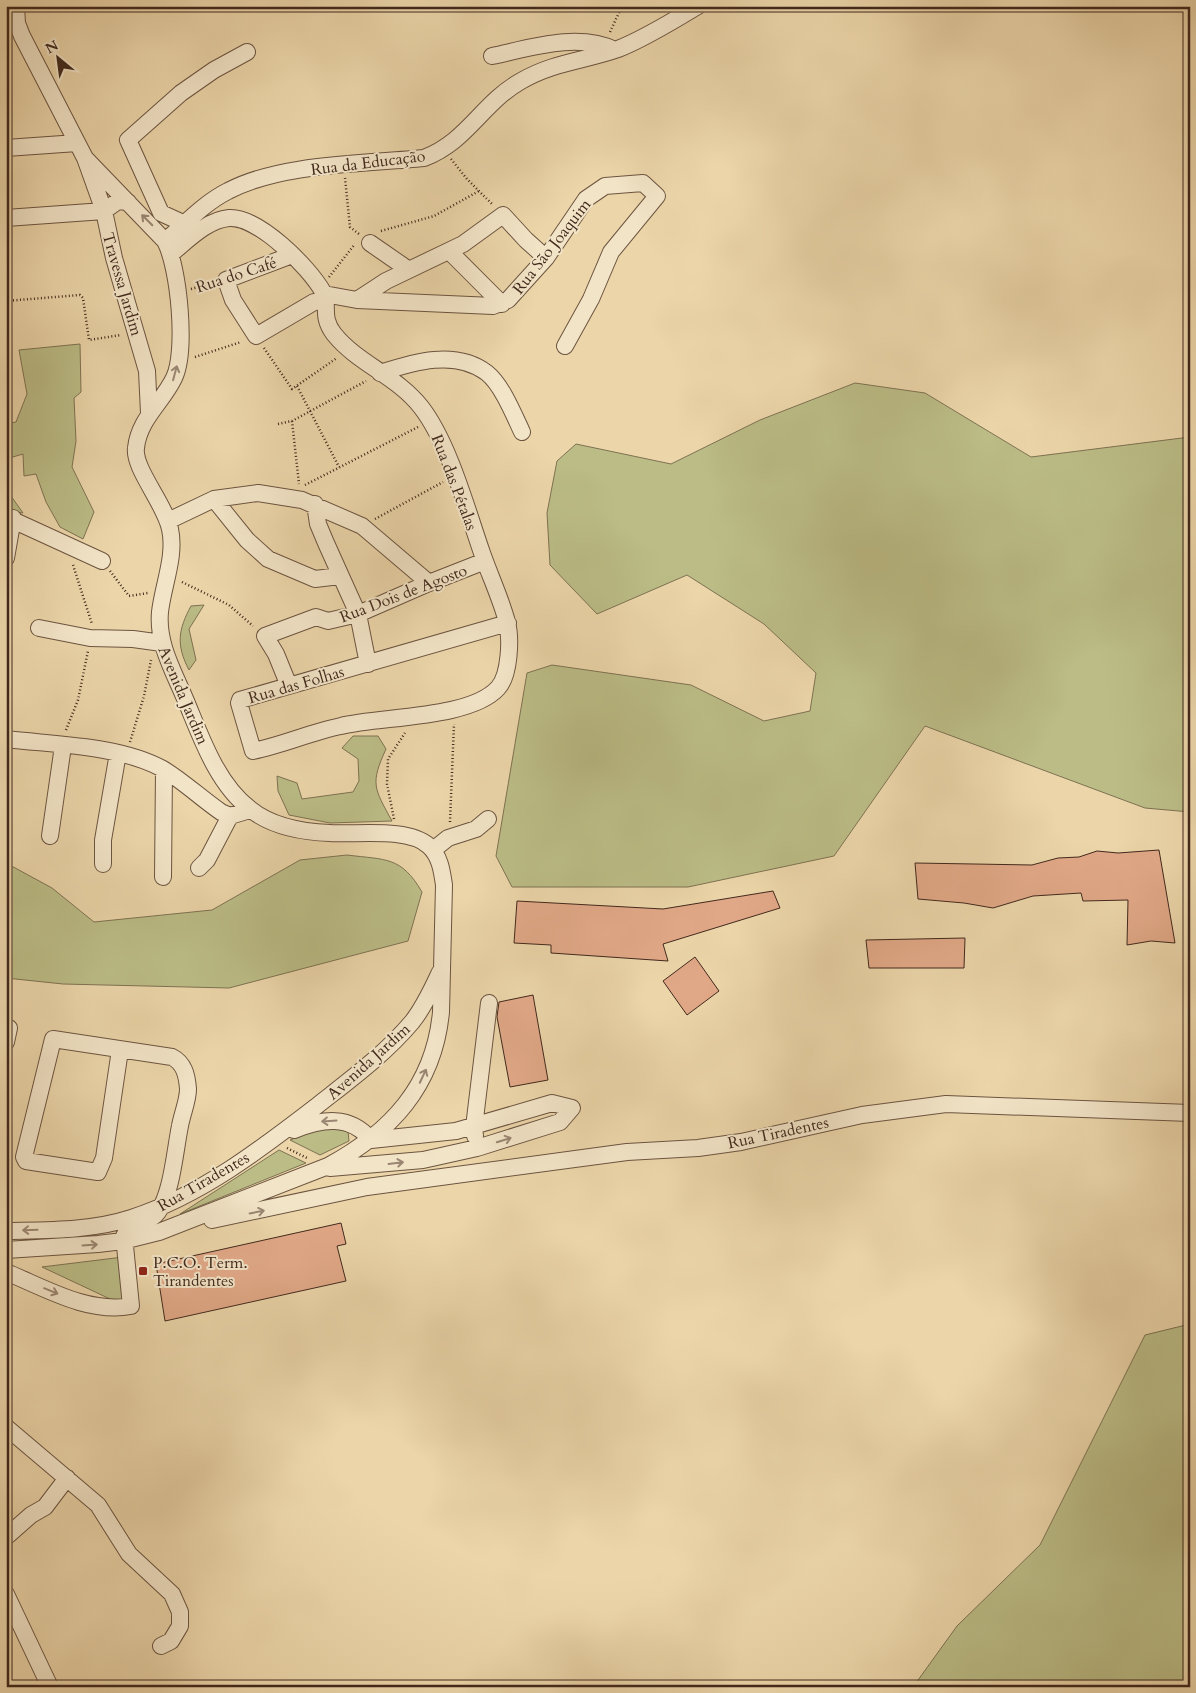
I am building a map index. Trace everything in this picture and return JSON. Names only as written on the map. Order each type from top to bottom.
[{"type":"street","name":"Rua da Educação","points":[[168,247],[184,224],[210,202],[228,191],[256,180],[291,171],[424,158],[446,148],[498,96],[520,81],[548,67],[608,47],[633,43],[698,6]]},
{"type":"street","points":[[13,16],[81,151],[168,247],[206,226],[229,218],[242,219],[259,226],[292,255],[322,293],[314,302],[256,336],[233,300],[226,280]]},
{"type":"street","points":[[492,56],[537,47],[581,42],[608,47]]},
{"type":"street","points":[[184,224],[162,213],[128,140],[180,93],[214,70],[247,52]]},
{"type":"street","points":[[6,148],[81,151]]},
{"type":"street","name":"Travessa Jardim","points":[[81,151],[104,211],[114,258],[137,332],[148,385],[149,413]]},
{"type":"street","name":"Rua São Joaquim","points":[[322,293],[357,300],[493,306],[502,304],[508,300],[546,258],[586,199],[605,186],[643,183],[657,196],[610,252],[591,299],[565,346]]},
{"type":"street","points":[[6,218],[104,211],[118,201],[128,202]]},
{"type":"street","points":[[357,300],[386,281],[463,244],[503,214],[526,240],[546,258]]},
{"type":"street","points":[[367,238],[409,270]]},
{"type":"street","name":"Avenida Jardim","points":[[168,247],[179,292],[179,350],[175,376],[166,392],[149,413],[139,433],[136,456],[164,508],[172,540],[160,613],[162,643],[210,755],[226,784],[250,810],[283,825],[306,831],[397,834],[421,841],[433,850],[442,870],[444,885],[441,1012],[437,1036],[422,1079],[406,1106],[371,1140]]},
{"type":"street","points":[[449,251],[502,304]]},
{"type":"street","name":"Rua do Café","points":[[226,280],[292,255]]},
{"type":"street","name":"Rua das Pétalas","points":[[322,293],[325,320],[334,334],[349,351],[404,390],[421,406],[430,420],[455,476],[508,624],[508,671],[497,689],[482,699],[454,708],[418,716]]},
{"type":"street","points":[[380,373],[410,363],[440,359],[468,363],[488,373],[510,406],[522,432]]},
{"type":"street","points":[[148,385],[157,393],[166,392]]},
{"type":"street","points":[[168,521],[214,499],[258,493],[283,495],[315,504],[362,526],[430,583]]},
{"type":"street","points":[[214,499],[247,540],[268,559],[315,579],[340,576]]},
{"type":"street","points":[[315,504],[318,524],[358,614],[368,664]]},
{"type":"street","points":[[6,558],[10,518],[102,561]]},
{"type":"street","name":"Rua Dois de Agosto","points":[[265,636],[316,617],[328,621],[358,614],[485,561]]},
{"type":"street","name":"Rua das Folhas","points":[[418,716],[342,725],[253,751],[239,704],[240,700],[508,624]]},
{"type":"street","points":[[39,628],[90,638],[134,639],[162,643]]},
{"type":"street","points":[[265,636],[276,654],[289,686]]},
{"type":"street","points":[[6,739],[118,753],[140,758],[164,770],[204,801],[230,816]]},
{"type":"street","points":[[50,836],[63,746]]},
{"type":"street","points":[[103,864],[103,840],[118,753]]},
{"type":"street","points":[[163,877],[164,770]]},
{"type":"street","points":[[199,868],[207,860],[230,816],[250,810]]},
{"type":"street","points":[[433,850],[449,830],[476,829],[488,819]]},
{"type":"street","name":"Avenida Jardim","points":[[281,1141],[400,1035],[424,1005],[441,970]]},
{"type":"street","points":[[477,1148],[474,1127],[489,1003]]},
{"type":"street","points":[[6,1272],[90,1304],[112,1308],[131,1306],[124,1241],[126,1232],[147,1222],[161,1208],[173,1168],[188,1092],[184,1068],[180,1061],[172,1056],[120,1050],[58,1038],[51,1040],[24,1157],[26,1161],[98,1172],[104,1158],[120,1050]]},
{"type":"street","name":"Rua Tiradentes","points":[[318,1165],[368,1166],[423,1160],[477,1148],[560,1122],[572,1108],[552,1102],[474,1127]]},
{"type":"street","name":"Rua Tiradentes","points":[[6,1250],[124,1241],[175,1227],[291,1205],[367,1188],[627,1152],[698,1148],[740,1142],[829,1121],[911,1107],[946,1104],[1147,1109],[1190,1113]]},
{"type":"street","points":[[406,1106],[406,1114],[411,1126],[422,1135]]},
{"type":"street","points":[[281,1141],[309,1124],[339,1120],[354,1125],[371,1140],[445,1133],[474,1127]]},
{"type":"street","points":[[367,1188],[371,1140]]},
{"type":"street","name":"Rua Tiradentes","points":[[175,1227],[318,1165],[354,1152],[371,1140]]},
{"type":"street","name":"Rua Tiradentes","points":[[6,1231],[88,1226],[128,1219],[161,1208],[281,1141]]},
{"type":"street","points":[[173,1168],[193,1190]]},
{"type":"street","points":[[88,1226],[109,1232],[124,1241]]},
{"type":"street","points":[[6,1428],[98,1505],[129,1554],[172,1594],[180,1612],[180,1626],[171,1641],[161,1646]]},
{"type":"street","points":[[6,1537],[31,1515],[45,1508],[67,1478]]},
{"type":"street","points":[[6,1594],[50,1687]]},
{"type":"path","points":[[608,47],[622,6]]},
{"type":"path","points":[[446,148],[454,164],[479,192],[503,214]]},
{"type":"path","points":[[344,166],[350,228],[367,238]]},
{"type":"path","points":[[322,293],[335,271],[367,238],[434,216],[479,192]]},
{"type":"path","name":"Rua do Café","points":[[179,292],[226,280]]},
{"type":"path","points":[[6,301],[80,295],[84,298],[89,340],[137,332]]},
{"type":"path","points":[[196,358],[256,336],[292,389],[349,351]]},
{"type":"path","points":[[278,424],[292,421],[380,373]]},
{"type":"path","points":[[297,386],[312,410],[339,467]]},
{"type":"path","points":[[292,421],[299,488],[430,420]]},
{"type":"path","points":[[362,526],[455,476]]},
{"type":"path","points":[[102,561],[130,596]]},
{"type":"path","points":[[167,574],[229,606],[265,636]]},
{"type":"path","points":[[118,753],[132,739],[151,660]]},
{"type":"path","points":[[449,830],[454,708]]},
{"type":"path","points":[[397,834],[386,784],[388,759],[418,716]]},
{"type":"path","points":[[281,1141],[318,1165]]},
{"type":"green space","points":[[80,344],[81,392],[74,398],[76,441],[72,467],[94,512],[83,539],[60,527],[46,502],[36,474],[24,476],[23,454],[6,459],[6,424],[16,422],[27,394],[19,350]]},
{"type":"green space","points":[[855,383],[925,393],[1031,457],[1190,437],[1190,812],[1145,808],[925,726],[834,856],[688,887],[512,887],[496,856],[527,673],[552,665],[691,685],[764,721],[810,711],[816,673],[764,624],[687,575],[597,614],[550,565],[547,513],[557,461],[576,444],[671,464],[760,420]]},
{"type":"green space","points":[[6,489],[23,513],[6,511]]},
{"type":"green space","points":[[204,605],[189,629],[196,660],[189,670],[180,645],[181,630],[191,606]]},
{"type":"green space","points":[[353,736],[378,736],[386,749],[378,770],[376,786],[381,801],[392,821],[330,823],[289,815],[278,791],[277,776],[297,783],[302,799],[353,792],[359,781],[358,759],[342,748]]},
{"type":"green space","points":[[347,855],[382,859],[391,862],[407,872],[414,880],[422,892],[408,941],[229,988],[63,984],[6,978],[6,863],[52,888],[94,922],[212,910],[300,860]]},
{"type":"green space","points":[[336,1127],[348,1131],[349,1141],[320,1155],[290,1140],[314,1131]]},
{"type":"green space","points":[[279,1150],[306,1163],[180,1214]]},
{"type":"green space","points":[[123,1257],[125,1306],[42,1267]]},
{"type":"green space","points":[[1190,1324],[1190,1687],[913,1687],[957,1626],[1040,1545],[1145,1335]]},
{"type":"building","points":[[1159,850],[1175,943],[1151,941],[1127,945],[1128,900],[1083,901],[1081,893],[1033,896],[993,908],[964,903],[918,899],[915,863],[1032,865],[1058,858],[1079,857],[1097,851],[1118,853]]},
{"type":"building","points":[[773,891],[780,908],[663,944],[668,961],[551,953],[551,945],[514,943],[517,901],[663,909]]},
{"type":"building","points":[[965,938],[964,968],[869,968],[866,940]]},
{"type":"building","points":[[695,957],[719,991],[687,1015],[663,981]]},
{"type":"building","points":[[533,995],[548,1080],[510,1087],[497,1017],[499,1002]]},
{"type":"building","points":[[341,1223],[346,1244],[337,1246],[346,1281],[165,1321],[156,1264]]},
{"type":"place","name":"P.C.O. Term. Tirandentes","points":[[143,1271]]}]
